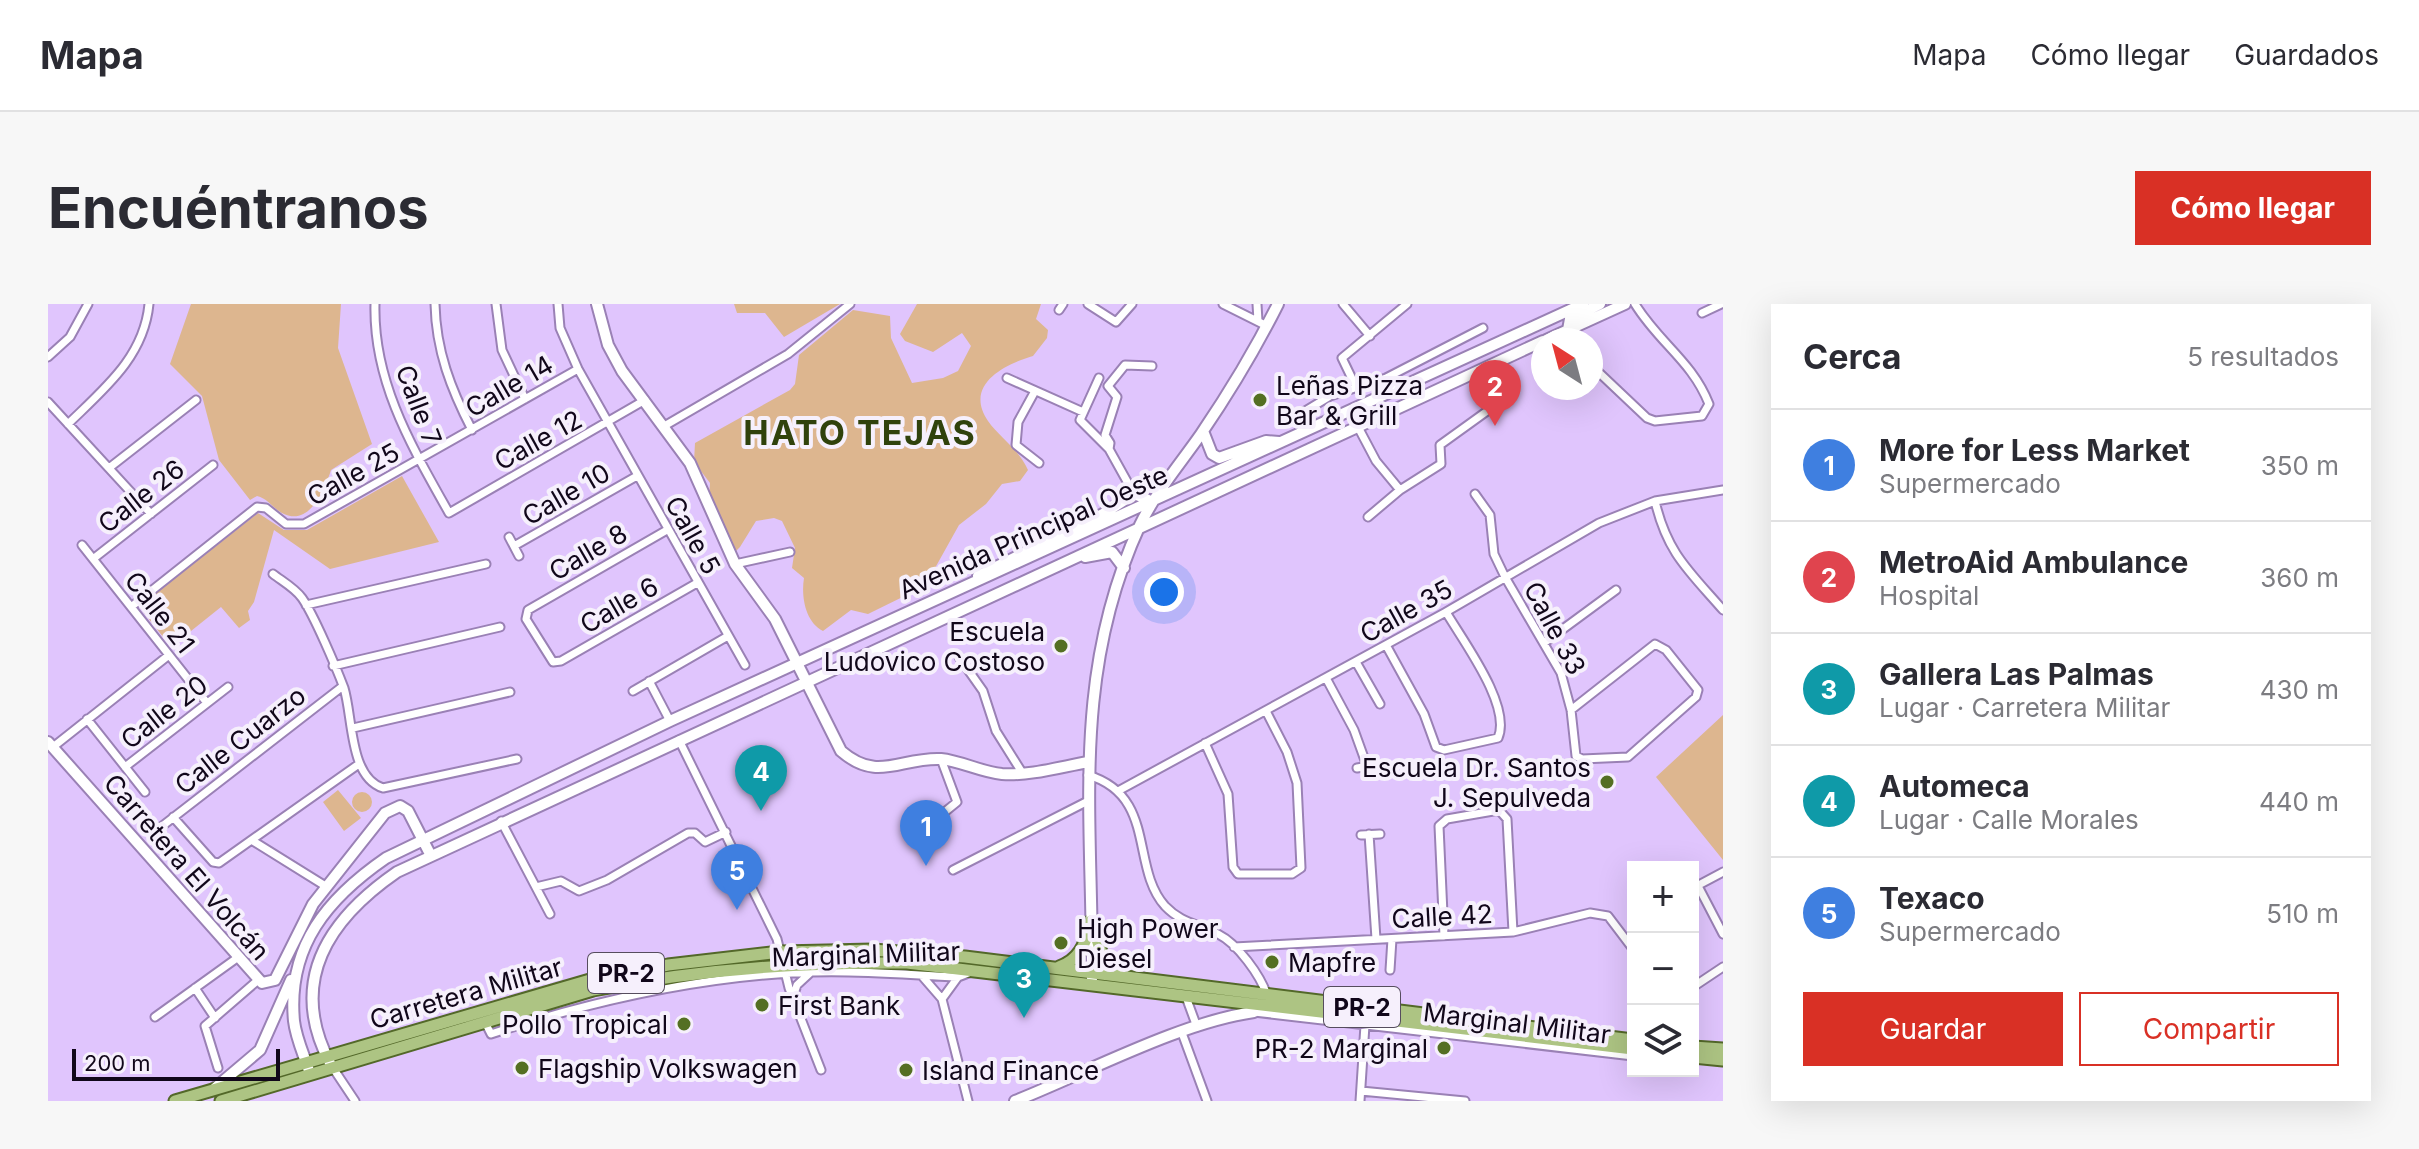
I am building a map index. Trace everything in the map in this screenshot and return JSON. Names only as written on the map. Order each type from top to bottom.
[{"type":"main road","points":[[597,304],[608,345],[690,463],[735,564],[775,619],[841,751],[854,763],[877,769],[941,759],[1000,774],[1023,774],[1088,762]]},
{"type":"main road","points":[[1092,979],[1088,762],[1094,673],[1107,613],[1153,501],[1203,431],[1262,323],[1278,304]]},
{"type":"main road","name":"Avenida Principal Oeste","points":[[308,1068],[294,1022],[297,963],[306,938],[336,897],[386,858],[670,721],[1583,304]]},
{"type":"main road","points":[[1568,328],[1566,324],[1570,319],[1600,304]]},
{"type":"main road","name":"Avenida Principal Oeste","points":[[1583,328],[1625,304]]},
{"type":"main road","name":"Avenida Principal Oeste","points":[[330,1062],[313,1014],[312,994],[317,966],[332,932],[347,912],[370,891],[430,854],[1531,347]]},
{"type":"main road","points":[[1203,431],[1212,454],[1219,458],[1266,441],[1281,442]]},
{"type":"main road","points":[[960,589],[1007,558],[1103,514],[1134,494],[1140,499],[1153,501]]},
{"type":"main road","points":[[1060,563],[1107,551],[1119,557],[1124,568]]},
{"type":"main road","name":"Carretera El Volcán","points":[[51,744],[257,981],[270,983],[275,980],[313,904],[385,813],[400,806],[408,811],[430,854]]},
{"type":"main road","points":[[1055,968],[1077,956],[1085,944],[1091,921]]},
{"type":"main road","points":[[1091,921],[1104,961],[1130,980]]},
{"type":"main road","name":"Carretera Militar","points":[[330,1062],[590,980],[668,965],[780,952],[911,952],[1055,968],[1092,979],[1186,997],[1627,1048]]},
{"type":"main road","points":[[212,1090],[260,1050],[297,963]]},
{"type":"main road","name":"Carretera Militar","points":[[175,1101],[631,983],[907,963],[973,971],[1130,980],[1627,1039]]},
{"type":"main road","points":[[1015,1101],[1029,1098],[1228,1015],[1254,1012]]},
{"type":"main road","points":[[1699,1047],[1723,1049]]},
{"type":"main road","points":[[1699,1058],[1723,1060]]},
{"type":"main road","name":"Carretera Militar","points":[[221,1101],[308,1068]]},
{"type":"street","points":[[48,357],[70,337],[88,304]]},
{"type":"street","points":[[68,424],[113,381],[135,351],[147,321],[149,304]]},
{"type":"street","name":"Calle 7","points":[[375,304],[375,330],[387,392],[419,460],[449,513]]},
{"type":"street","points":[[435,304],[440,354],[452,391],[472,430]]},
{"type":"street","points":[[496,304],[502,350],[525,399]]},
{"type":"street","name":"Calle 5","points":[[558,304],[560,328],[578,369],[745,665]]},
{"type":"street","points":[[666,425],[788,354],[850,304]]},
{"type":"street","points":[[1088,304],[1116,322],[1132,304]]},
{"type":"street","points":[[1223,304],[1262,323]]},
{"type":"street","points":[[1257,304],[1262,323]]},
{"type":"street","points":[[1343,304],[1370,336]]},
{"type":"street","points":[[1356,387],[1342,358],[1407,304]]},
{"type":"street","points":[[1603,376],[1647,418],[1655,421],[1702,416],[1709,404],[1699,378],[1649,328],[1635,304]]},
{"type":"street","points":[[1702,313],[1721,304]]},
{"type":"street","points":[[1302,413],[1330,396],[1386,378],[1483,328]]},
{"type":"street","points":[[1109,449],[1110,443],[1105,435],[1117,397],[1108,386],[1125,365],[1152,366]]},
{"type":"street","name":"Calle 14","points":[[419,460],[578,369]]},
{"type":"street","points":[[1007,378],[1083,412]]},
{"type":"street","points":[[1099,378],[1083,412],[1082,424],[1109,449],[1134,494]]},
{"type":"street","points":[[1386,378],[1392,390]]},
{"type":"street","points":[[1035,391],[1018,422],[1016,445],[1039,463]]},
{"type":"street","points":[[1368,517],[1400,490],[1441,464],[1440,445],[1508,396]]},
{"type":"street","points":[[178,399],[186,408]]},
{"type":"street","points":[[109,468],[196,400]]},
{"type":"street","name":"Calle 12","points":[[449,513],[645,400]]},
{"type":"street","points":[[48,402],[151,514]]},
{"type":"street","points":[[1358,427],[1376,461],[1400,490]]},
{"type":"street","name":"Calle 25","points":[[131,607],[257,507],[266,508],[286,524],[304,524],[419,460]]},
{"type":"street","name":"Calle 26","points":[[93,559],[213,465]]},
{"type":"street","name":"Calle 10","points":[[514,546],[637,476]]},
{"type":"street","name":"Calle 35","points":[[1118,791],[1446,612],[1599,523],[1655,501],[1723,490]]},
{"type":"street","name":"Calle 33","points":[[1475,494],[1490,515],[1494,554],[1505,577],[1561,673],[1571,710],[1576,756],[1628,757],[1696,697],[1698,690],[1666,650],[1655,644],[1571,710]]},
{"type":"street","points":[[1655,501],[1663,534],[1674,555],[1723,610]]},
{"type":"street","name":"Calle 8","points":[[561,661],[553,662],[546,656],[526,619],[528,610],[667,530]]},
{"type":"street","points":[[509,537],[519,556]]},
{"type":"street","name":"Calle 21","points":[[82,545],[207,703]]},
{"type":"street","points":[[735,564],[790,552]]},
{"type":"street","points":[[306,605],[486,564]]},
{"type":"street","points":[[273,574],[306,605],[343,686],[359,764],[373,783],[383,788],[517,759]]},
{"type":"street","name":"Calle 6","points":[[561,661],[697,583]]},
{"type":"street","points":[[1544,643],[1616,590]]},
{"type":"street","points":[[1386,645],[1424,714],[1436,747],[1444,750],[1498,738],[1502,729],[1497,702],[1446,612]]},
{"type":"street","points":[[333,666],[500,627]]},
{"type":"street","points":[[633,691],[728,636]]},
{"type":"street","points":[[51,744],[169,655]]},
{"type":"street","points":[[959,657],[983,691],[1000,740],[1023,774]]},
{"type":"street","points":[[1356,662],[1380,704]]},
{"type":"street","points":[[1326,678],[1371,765],[1357,768]]},
{"type":"street","points":[[649,681],[670,721]]},
{"type":"street","name":"Calle Cuarzo","points":[[161,827],[343,686]]},
{"type":"street","name":"Calle 20","points":[[125,767],[228,687]]},
{"type":"street","points":[[353,728],[510,692]]},
{"type":"street","points":[[1205,743],[1228,794],[1233,867],[1238,874],[1292,874],[1301,868],[1297,783],[1287,752],[1266,711]]},
{"type":"street","points":[[87,719],[145,792]]},
{"type":"street","points":[[679,740],[726,832],[780,952],[793,997],[821,1070]]},
{"type":"street","points":[[941,759],[957,802],[941,815]]},
{"type":"street","points":[[173,817],[216,863],[253,841],[359,764]]},
{"type":"street","points":[[1088,775],[1118,791],[1138,824],[1155,887],[1164,905],[1185,923],[1220,934],[1263,984],[1267,995]]},
{"type":"street","points":[[953,870],[1088,801]]},
{"type":"street","points":[[1444,936],[1439,826],[1447,819],[1499,810],[1507,819],[1513,932]]},
{"type":"street","points":[[501,821],[550,914]]},
{"type":"street","points":[[536,887],[561,881],[579,891],[607,880],[688,833],[695,833],[705,842],[726,832]]},
{"type":"street","points":[[1376,939],[1365,835],[1380,834]]},
{"type":"street","points":[[253,841],[327,887]]},
{"type":"street","points":[[1699,885],[1723,872]]},
{"type":"street","points":[[1699,894],[1723,934]]},
{"type":"street","name":"Calle 42","points":[[1234,947],[1513,932],[1590,913],[1608,916],[1627,941]]},
{"type":"street","points":[[1390,970],[1392,939]]},
{"type":"street","points":[[155,1017],[237,958]]},
{"type":"street","points":[[1699,983],[1723,967]]},
{"type":"street","name":"Marginal Militar","points":[[785,970],[958,977],[973,971]]},
{"type":"street","points":[[793,997],[797,985],[813,972]]},
{"type":"street","points":[[922,976],[942,999],[968,1101]]},
{"type":"street","points":[[942,999],[958,977]]},
{"type":"street","points":[[218,1068],[204,1030],[257,981]]},
{"type":"street","points":[[195,988],[215,1018]]},
{"type":"street","points":[[1186,997],[1197,1027]]},
{"type":"street","name":"Marginal Militar","points":[[1254,1012],[1627,1055]]},
{"type":"street","points":[[1360,1101],[1365,1025]]},
{"type":"street","points":[[1182,1033],[1207,1101]]},
{"type":"street","points":[[330,1062],[355,1101]]},
{"type":"street","points":[[1361,1091],[1465,1101]]},
{"type":"shaded area","points":[[191,304],[341,304],[338,348],[372,444],[331,470],[315,504],[301,515],[284,514],[257,496],[250,500],[219,460],[202,396],[170,364]]},
{"type":"shaded area","points":[[734,304],[840,304],[784,337],[765,313],[737,313]]},
{"type":"shaded area","points":[[917,304],[1041,304],[1036,319],[1048,330],[1047,338],[1033,356],[1000,370],[984,386],[981,396],[988,421],[1020,456],[1028,470],[1020,481],[1002,484],[986,504],[959,525],[925,586],[868,614],[851,610],[823,631],[808,615],[803,593],[804,578],[792,568],[795,548],[782,521],[774,518],[756,521],[736,551],[728,548],[709,500],[710,483],[694,462],[695,443],[790,390],[795,384],[799,355],[853,310],[890,316],[891,338],[912,383],[943,378],[958,371],[971,346],[962,333],[933,352],[905,341],[900,334]]},
{"type":"shaded area","points":[[402,476],[439,542],[330,569],[274,530],[254,602],[248,611],[250,620],[239,628],[221,607],[171,647],[141,609],[142,604],[258,513],[284,530],[307,530]]},
{"type":"shaded area","points":[[1723,715],[1723,860],[1656,777]]},
{"type":"shaded area","points":[[338,790],[361,818],[344,831],[323,802]]},
{"type":"shaded area","points":[[362,792],[369,795],[372,802],[369,809],[362,812],[355,809],[352,802],[355,795]]},
{"type":"place","name":"Leñas Pizza Bar & Grill","points":[[1260,400]]},
{"type":"place","name":"MetroAid Ambulance","points":[[1495,426]]},
{"type":"place","name":"Escuela Ludovico Costoso","points":[[1061,646]]},
{"type":"place","name":"Escuela Dr. Santos J. Sepulveda","points":[[1607,782]]},
{"type":"place","name":"Automeca","points":[[761,811]]},
{"type":"place","name":"More for Less Market","points":[[926,866]]},
{"type":"place","name":"Texaco","points":[[737,910]]},
{"type":"place","name":"High Power Diesel","points":[[1061,943]]},
{"type":"place","name":"Mapfre","points":[[1272,962]]},
{"type":"place","name":"First Bank","points":[[762,1005]]},
{"type":"place","name":"Gallera Las Palmas","points":[[1024,1018]]},
{"type":"place","name":"Pollo Tropical","points":[[684,1024]]},
{"type":"place","name":"PR-2 Marginal","points":[[1444,1048]]},
{"type":"place","name":"Flagship Volkswagen","points":[[522,1068]]},
{"type":"place","name":"Island Finance","points":[[906,1070]]},
{"type":"district","name":"HATO TEJAS","points":[[860,432]]}]
